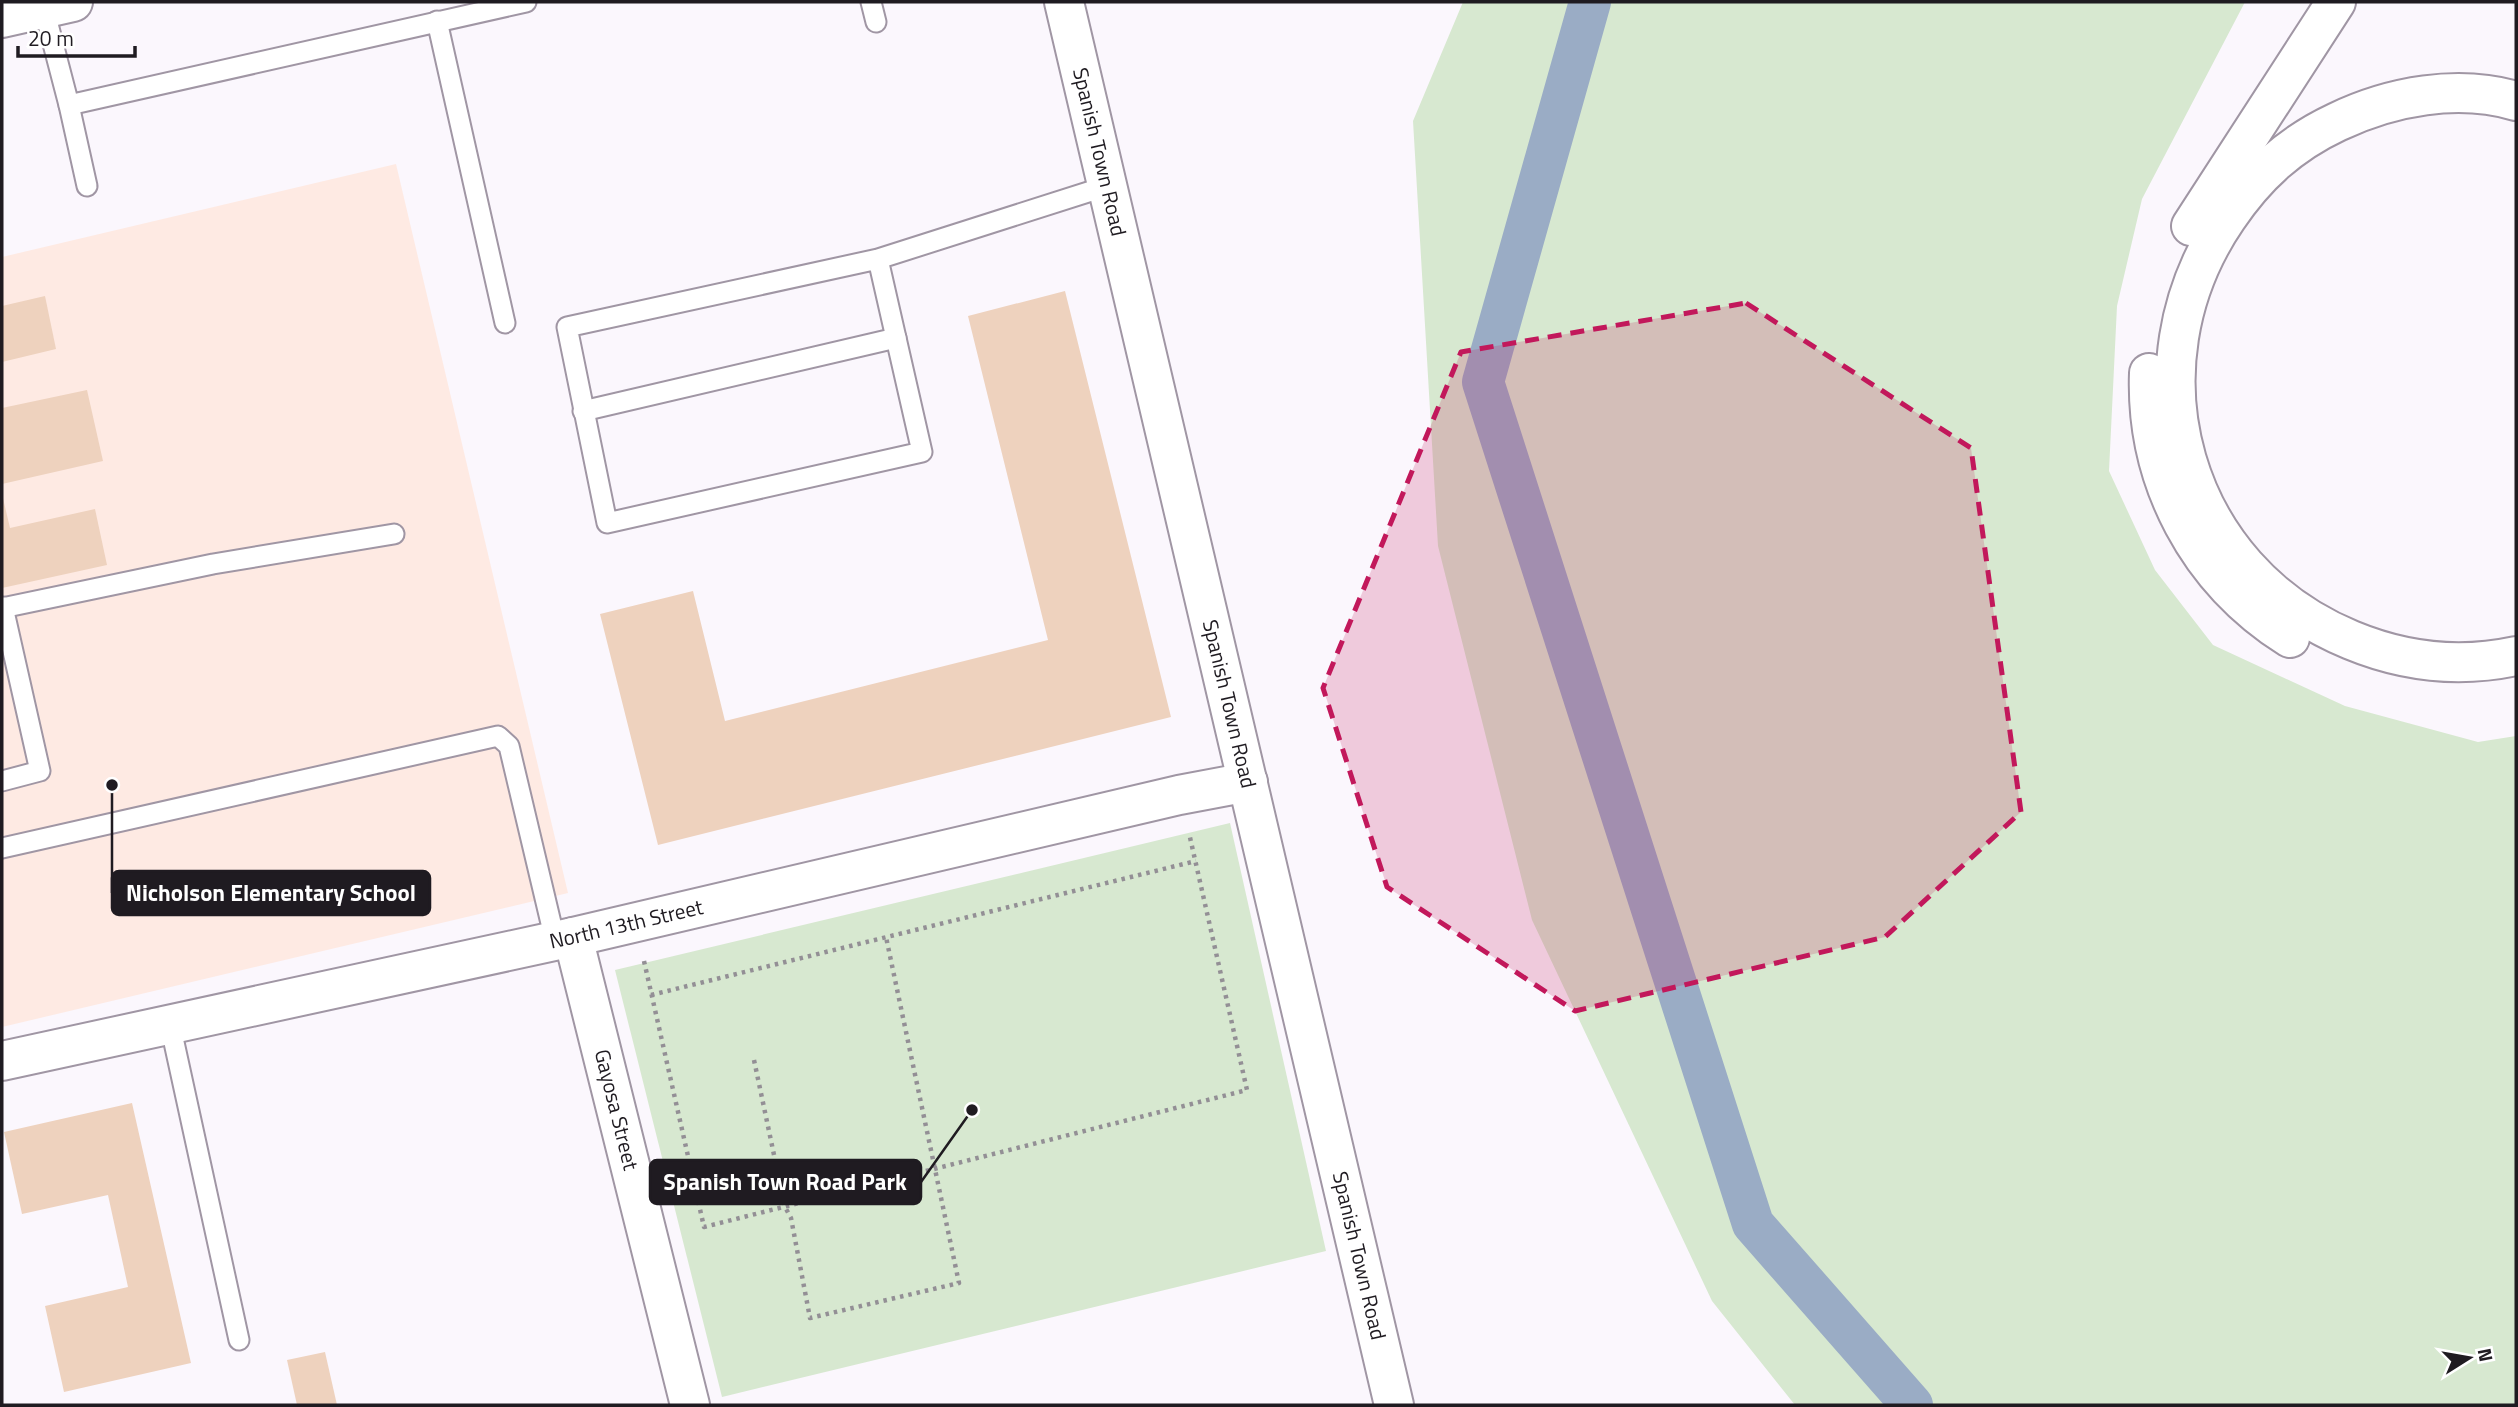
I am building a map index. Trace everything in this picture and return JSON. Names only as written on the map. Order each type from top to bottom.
[{"type":"main road","name":"Spanish Town Road","points":[[1064,2],[1394,1405]]},
{"type":"main road","points":[[2336,2],[2194,220],[2166,280],[2153,327],[2150,353],[2150,412],[2157,458],[2175,510],[2200,553],[2240,599],[2287,636],[2334,662],[2403,683],[2455,688],[2516,681]]},
{"type":"main road","points":[[2,18],[59,5]]},
{"type":"main road","points":[[2516,101],[2480,94],[2409,97],[2353,114],[2325,127],[2275,160],[2240,200],[2207,250],[2184,307],[2176,354],[2176,380],[2180,432],[2197,487],[2222,535],[2239,559],[2278,597],[2308,619],[2332,632],[2386,653],[2444,662],[2516,656]]},
{"type":"main road","name":"North 13th Street","points":[[2,1061],[637,922],[1179,795],[1248,782]]},
{"type":"main road","name":"Gayosa Street","points":[[564,938],[690,1405]]},
{"type":"lane","points":[[68,104],[526,2]]},
{"type":"lane","points":[[871,2],[876,22]]},
{"type":"lane","points":[[59,5],[68,104],[87,186]]},
{"type":"lane","points":[[437,21],[505,323]]},
{"type":"lane","points":[[878,259],[922,452],[607,523],[566,327],[878,259],[1107,186]]},
{"type":"lane","points":[[583,411],[896,338]]},
{"type":"lane","points":[[2,781],[40,771],[2,608],[213,564],[394,534]]},
{"type":"lane","points":[[2,848],[498,736],[509,746],[564,938]]},
{"type":"lane","points":[[170,1024],[239,1340]]},
{"type":"path","points":[[637,922],[704,1227],[1247,1090],[1179,795]]},
{"type":"path","points":[[651,995],[1196,861]]},
{"type":"path","points":[[754,1060],[785,1207],[791,1218],[810,1318],[959,1283],[886,937]]},
{"type":"highlighted area","points":[[1746,303],[1971,448],[2021,812],[1885,937],[1575,1011],[1387,887],[1323,688],[1461,352]]},
{"type":"shaded area","points":[[396,164],[568,893],[2,1027],[2,257]]},
{"type":"green space","points":[[1463,2],[2245,2],[2142,199],[2117,306],[2109,471],[2155,570],[2213,645],[2345,706],[2478,742],[2516,736],[2516,1405],[1795,1405],[1712,1301],[1532,920],[1438,546],[1413,121]]},
{"type":"green space","points":[[1230,823],[1326,1251],[722,1397],[615,970]]},
{"type":"building","points":[[1065,291],[1171,717],[658,845],[600,614],[693,591],[725,721],[1048,640],[968,316]]},
{"type":"building","points":[[45,296],[56,349],[2,362],[2,306]]},
{"type":"building","points":[[87,390],[103,461],[2,484],[2,408]]},
{"type":"building","points":[[2,494],[10,528],[95,509],[107,565],[2,588]]},
{"type":"building","points":[[132,1103],[191,1363],[64,1392],[45,1306],[128,1287],[108,1195],[22,1214],[4,1132]]},
{"type":"building","points":[[325,1352],[337,1405],[297,1405],[287,1360]]},
{"type":"waterway","points":[[1590,2],[1483,382],[1753,1224],[1912,1405]]},
{"type":"place","name":"Nicholson Elementary School","points":[[112,785]]},
{"type":"place","name":"Spanish Town Road Park","points":[[972,1110]]}]
